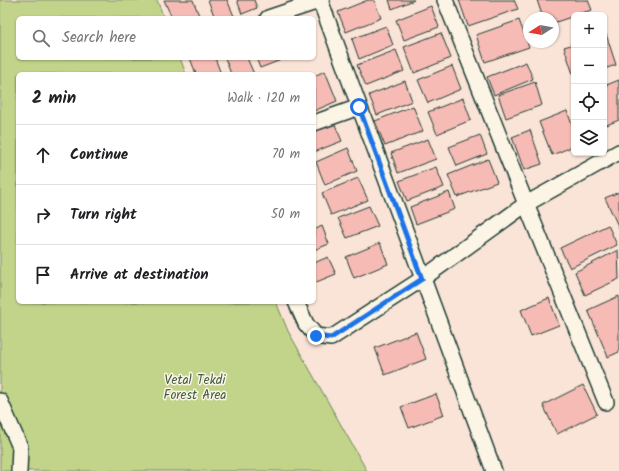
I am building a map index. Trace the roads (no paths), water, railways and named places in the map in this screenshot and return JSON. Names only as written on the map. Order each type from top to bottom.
[{"type":"street","points":[[274,16],[321,0],[422,279],[494,471]]},
{"type":"street","points":[[445,0],[606,402]]},
{"type":"street","points":[[316,122],[359,107]]},
{"type":"street","points":[[297,304],[306,324],[316,336],[331,338],[422,279],[526,204],[619,152]]},
{"type":"street","points":[[0,401],[20,448],[19,471]]},
{"type":"park label","name":"Vetal Tekdi Forest Area","points":[[195,386]]}]
